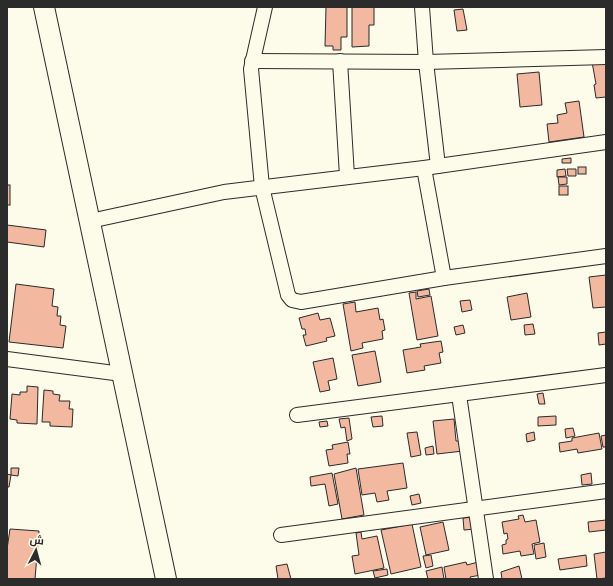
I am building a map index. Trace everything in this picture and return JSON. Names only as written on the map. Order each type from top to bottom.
[{"type":"street","points":[[44,7],[166,579]]},
{"type":"street","points":[[265,7],[251,69],[262,187],[288,295],[292,300],[301,302],[444,278],[606,256]]},
{"type":"street","points":[[422,7],[426,62],[438,166]]},
{"type":"street","points":[[252,61],[426,62],[606,57]]},
{"type":"street","points":[[340,61],[347,176]]},
{"type":"street","points":[[90,221],[204,195],[347,176],[424,168],[606,142]]},
{"type":"street","points":[[424,168],[444,278]]},
{"type":"street","points":[[7,359],[122,374]]},
{"type":"street","points":[[297,416],[606,376]]},
{"type":"street","points":[[459,395],[474,509],[486,579]]},
{"type":"street","points":[[281,535],[606,491]]},
{"type":"building","points":[[326,7],[347,7],[347,37],[341,37],[341,50],[333,50],[333,46],[325,46]]},
{"type":"building","points":[[352,7],[374,7],[374,25],[369,25],[369,46],[352,47]]},
{"type":"building","points":[[463,9],[467,30],[457,31],[454,10]]},
{"type":"building","points":[[606,60],[606,97],[596,98],[594,85],[596,84],[592,62]]},
{"type":"building","points":[[539,72],[542,105],[520,107],[517,74]]},
{"type":"building","points":[[579,101],[584,137],[549,142],[547,124],[558,123],[557,115],[567,113],[565,103]]},
{"type":"building","points":[[571,158],[571,163],[562,163],[562,159]]},
{"type":"building","points":[[578,167],[586,167],[586,174],[578,174]]},
{"type":"building","points":[[565,169],[566,176],[557,177],[557,170]]},
{"type":"building","points":[[567,169],[576,169],[576,176],[568,176]]},
{"type":"building","points":[[558,177],[567,177],[567,184],[559,185]]},
{"type":"building","points":[[7,185],[10,185],[10,205],[7,205]]},
{"type":"building","points":[[559,186],[568,186],[568,195],[559,195]]},
{"type":"building","points":[[7,225],[46,230],[44,247],[7,242]]},
{"type":"building","points":[[606,275],[606,307],[593,308],[589,277]]},
{"type":"building","points":[[16,284],[54,289],[52,306],[58,307],[57,316],[61,316],[60,325],[66,326],[63,348],[9,342]]},
{"type":"building","points":[[429,289],[430,295],[418,297],[417,291]]},
{"type":"building","points":[[416,292],[416,299],[431,296],[438,336],[417,340],[409,293]]},
{"type":"building","points":[[527,293],[531,317],[511,320],[507,297]]},
{"type":"building","points":[[470,300],[472,310],[462,312],[460,301]]},
{"type":"building","points":[[355,302],[356,312],[378,308],[380,320],[383,319],[385,330],[382,331],[383,339],[362,343],[363,348],[351,351],[343,304]]},
{"type":"building","points":[[318,313],[320,320],[330,318],[335,336],[326,338],[327,341],[306,346],[303,335],[306,335],[305,329],[302,329],[299,318]]},
{"type":"building","points":[[533,324],[535,334],[525,335],[524,325]]},
{"type":"building","points":[[463,325],[465,333],[456,335],[454,327]]},
{"type":"building","points":[[606,332],[606,344],[599,345],[598,333]]},
{"type":"building","points":[[441,341],[443,352],[439,353],[441,363],[424,366],[425,370],[407,373],[403,350],[421,347],[420,344]]},
{"type":"building","points":[[375,351],[381,382],[358,386],[352,355]]},
{"type":"building","points":[[333,358],[337,379],[328,381],[330,390],[320,392],[313,362]]},
{"type":"building","points":[[27,386],[38,387],[37,424],[17,423],[17,420],[10,419],[12,394],[20,395],[20,392],[27,392]]},
{"type":"building","points":[[44,390],[53,391],[53,394],[60,395],[59,401],[70,401],[69,409],[73,409],[72,427],[50,426],[50,422],[42,422]]},
{"type":"building","points":[[543,393],[545,404],[539,404],[537,394]]},
{"type":"building","points":[[382,416],[383,426],[373,427],[371,417]]},
{"type":"building","points":[[556,416],[556,425],[538,426],[538,417]]},
{"type":"building","points":[[349,418],[352,439],[347,441],[345,427],[341,428],[339,419]]},
{"type":"building","points":[[454,419],[456,441],[462,441],[463,451],[437,454],[433,421]]},
{"type":"building","points":[[327,421],[328,426],[320,427],[319,422]]},
{"type":"building","points":[[573,428],[575,436],[566,438],[565,429]]},
{"type":"building","points":[[417,432],[421,455],[411,457],[407,433]]},
{"type":"building","points":[[534,432],[535,440],[527,442],[526,434]]},
{"type":"building","points":[[599,433],[602,449],[578,453],[577,449],[560,452],[559,443],[572,441],[572,438]]},
{"type":"building","points":[[606,435],[606,447],[603,447],[601,436]]},
{"type":"building","points":[[348,442],[350,454],[347,454],[348,463],[329,466],[326,450],[333,449],[332,445]]},
{"type":"building","points":[[433,446],[434,454],[426,455],[425,448]]},
{"type":"building","points":[[403,463],[407,488],[387,491],[389,500],[377,502],[375,493],[362,495],[358,469]]},
{"type":"building","points":[[11,468],[19,468],[18,476],[11,475]]},
{"type":"building","points":[[356,468],[364,515],[342,519],[334,474]]},
{"type":"building","points":[[332,473],[338,504],[329,506],[325,484],[311,486],[310,477]]},
{"type":"building","points":[[591,473],[592,484],[582,485],[581,475]]},
{"type":"building","points":[[7,474],[11,475],[9,487],[7,487]]},
{"type":"building","points":[[419,494],[421,503],[412,505],[410,496]]},
{"type":"building","points":[[523,515],[525,522],[536,520],[540,542],[532,544],[534,554],[521,556],[520,551],[503,554],[502,545],[506,544],[506,540],[508,539],[507,533],[504,534],[502,522],[519,519],[518,516]]},
{"type":"building","points":[[474,517],[475,529],[464,530],[463,518]]},
{"type":"building","points":[[606,520],[606,530],[589,532],[588,522]]},
{"type":"building","points":[[443,522],[449,550],[426,555],[420,527]]},
{"type":"building","points":[[412,524],[421,567],[391,574],[381,530]]},
{"type":"building","points":[[10,529],[39,531],[35,579],[7,579],[7,549]]},
{"type":"building","points":[[361,532],[362,539],[377,536],[384,568],[355,574],[352,556],[359,555],[356,533]]},
{"type":"building","points":[[544,543],[546,557],[536,559],[534,545]]},
{"type":"building","points":[[606,552],[606,578],[597,579],[594,554]]},
{"type":"building","points":[[431,555],[433,566],[426,568],[423,556]]},
{"type":"building","points":[[586,555],[587,566],[560,570],[558,559]]},
{"type":"building","points":[[466,562],[467,565],[478,562],[481,575],[470,577],[471,579],[446,579],[444,567]]},
{"type":"building","points":[[287,564],[291,579],[278,579],[276,566]]},
{"type":"building","points":[[519,566],[522,579],[502,579],[501,572]]},
{"type":"building","points":[[442,567],[444,579],[428,579],[426,571]]},
{"type":"building","points":[[387,569],[388,575],[375,578],[373,571]]}]
